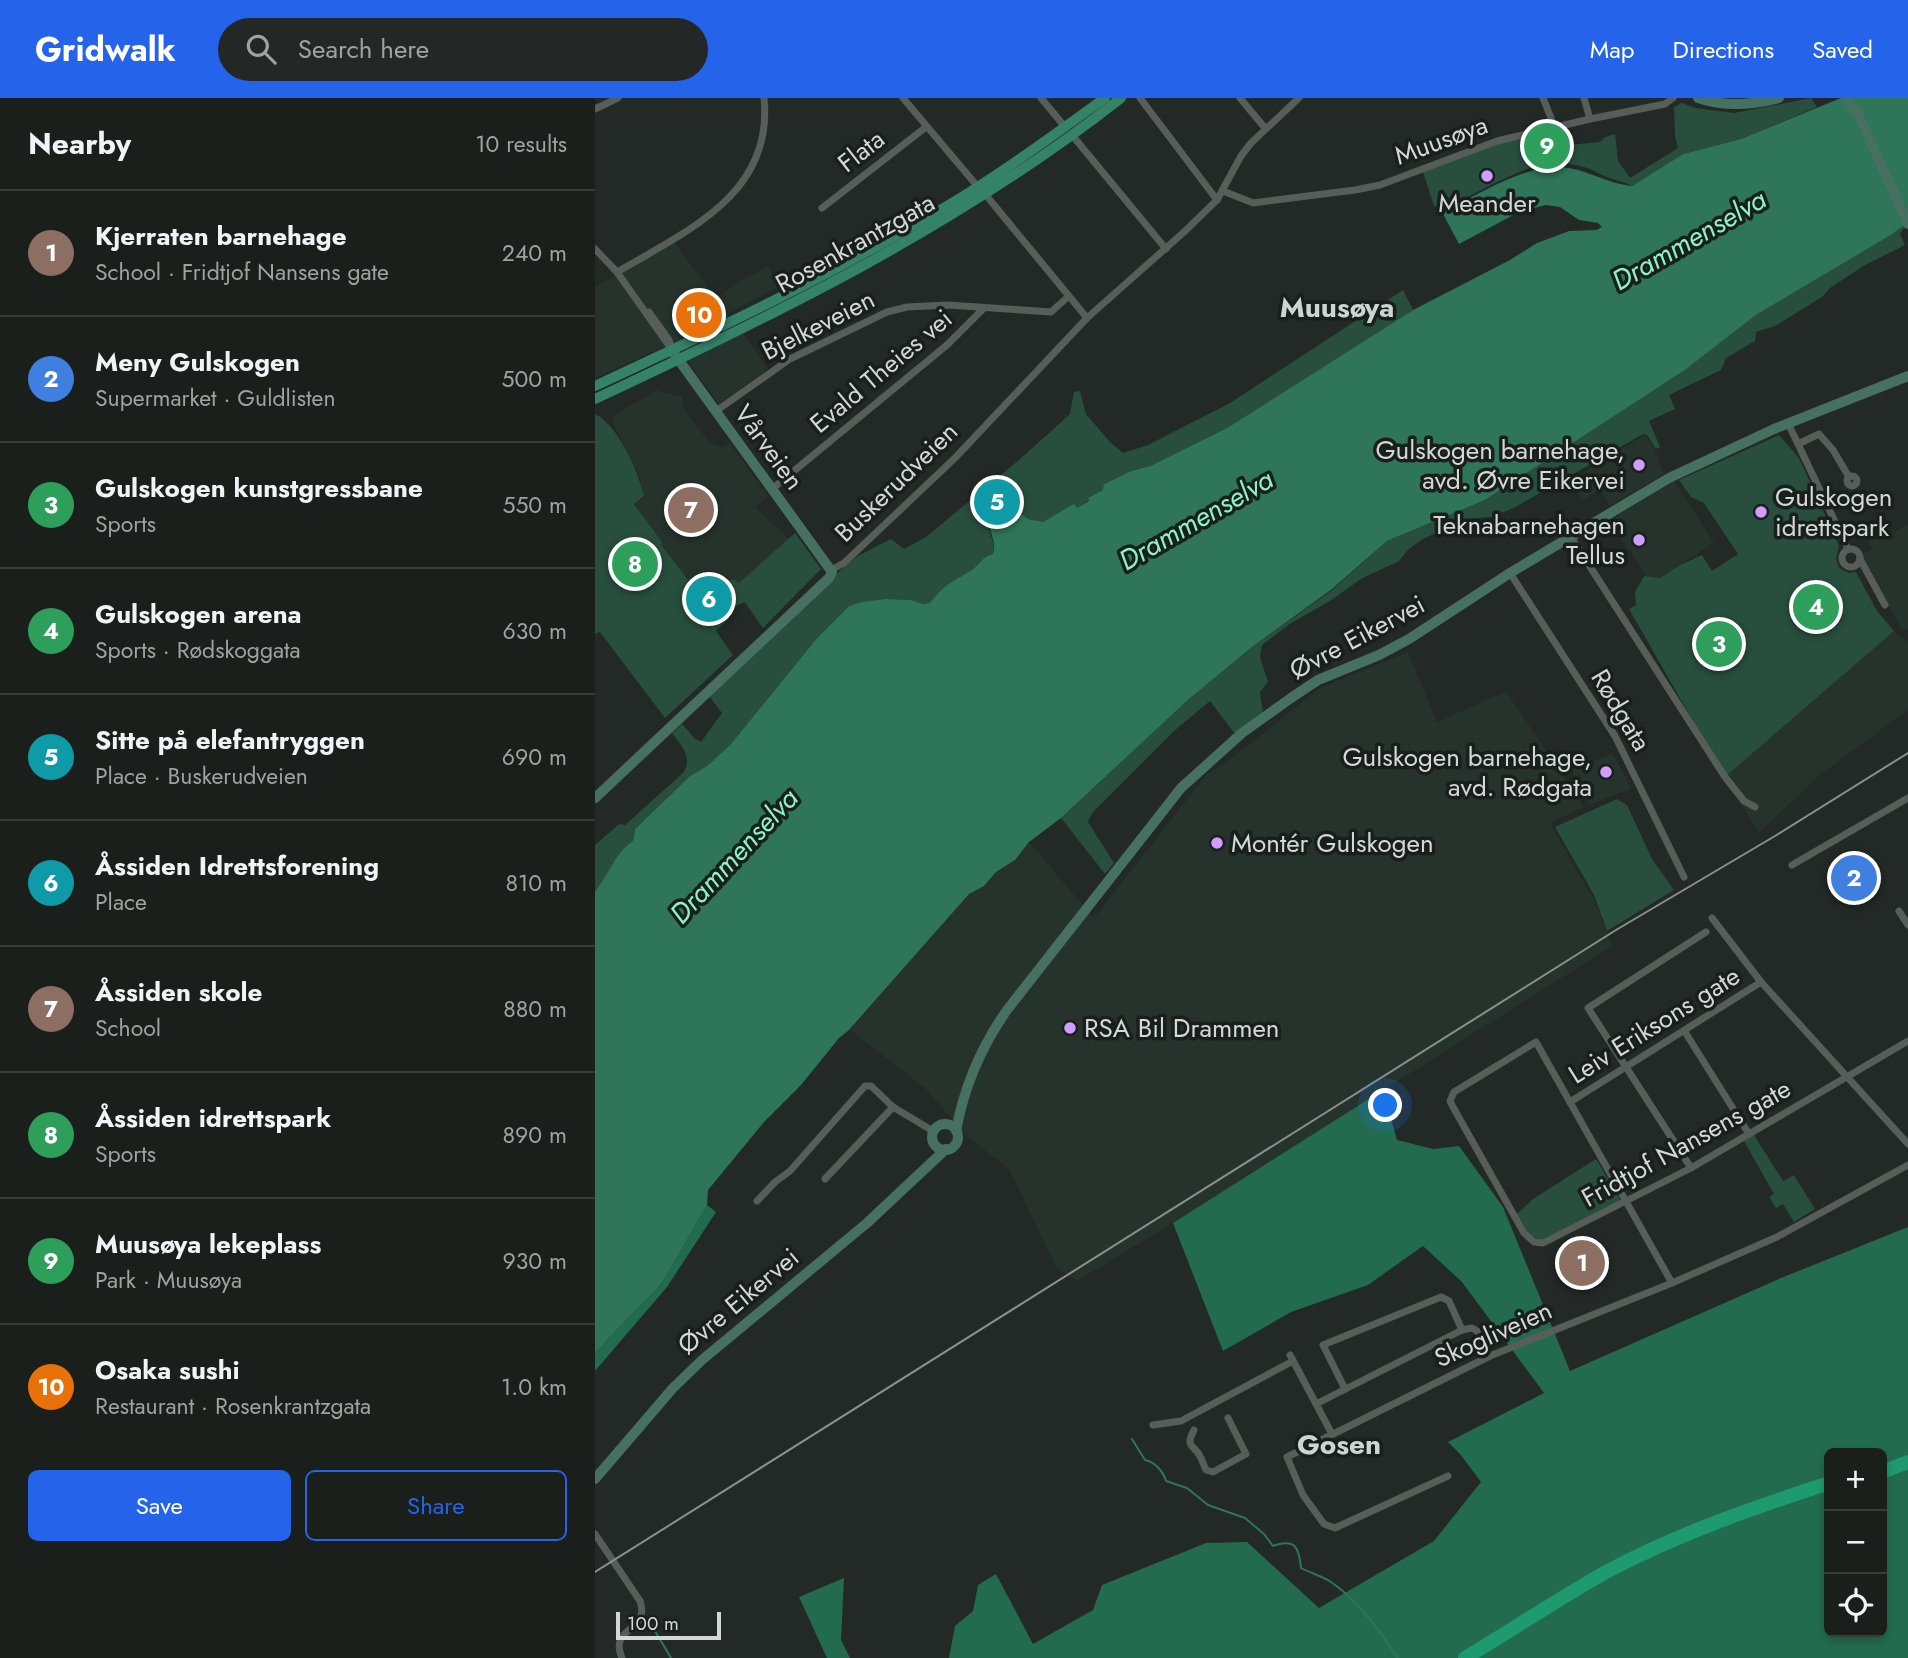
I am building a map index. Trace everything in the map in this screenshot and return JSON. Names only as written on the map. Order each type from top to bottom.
[{"type":"highway","points":[[1887,1465],[1908,1460]]},
{"type":"highway","points":[[1887,1470],[1908,1460]]},
{"type":"highway","points":[[1475,1658],[1646,1555],[1717,1522],[1824,1485]]},
{"type":"highway","points":[[1646,1555],[1730,1522],[1824,1491]]},
{"type":"highway","points":[[1465,1658],[1574,1591],[1632,1563]]},
{"type":"main road","name":"Rosenkrantzgata","points":[[1069,131],[1105,98]]},
{"type":"main road","name":"Rosenkrantzgata","points":[[595,399],[871,263],[1121,98]]},
{"type":"main road","points":[[1698,98],[1718,103],[1741,104],[1779,98]]},
{"type":"main road","points":[[1847,98],[1859,116],[1908,224]]},
{"type":"main road","points":[[1856,98],[1859,116]]},
{"type":"main road","name":"Rosenkrantzgata","points":[[595,386],[818,279],[981,191]]},
{"type":"main road","name":"Vårveien","points":[[672,350],[831,570]]},
{"type":"main road","name":"Øvre Eikervei","points":[[956,1131],[963,1098],[988,1040],[1007,1010],[1181,788],[1251,727],[1318,680],[1379,655],[1409,639],[1510,573],[1669,478],[1788,423],[1908,376]]},
{"type":"main road","name":"Buskerudveien","points":[[595,798],[829,578],[831,570]]},
{"type":"main road","name":"Øvre Eikervei","points":[[923,1169],[937,1133],[963,1098]]},
{"type":"main road","points":[[951,1125],[956,1131],[956,1143],[946,1149],[939,1148],[937,1133],[951,1125]]},
{"type":"main road","name":"Øvre Eikervei","points":[[595,1479],[673,1388],[702,1360],[875,1216],[946,1149]]},
{"type":"street","points":[[595,109],[618,98]]},
{"type":"street","points":[[617,272],[687,230],[733,195],[747,177],[758,155],[764,133],[764,98]]},
{"type":"street","points":[[903,98],[1087,318]]},
{"type":"street","points":[[1041,98],[1165,249]]},
{"type":"street","points":[[1140,98],[1217,200]]},
{"type":"street","points":[[1240,98],[1265,128]]},
{"type":"street","name":"Buskerudveien","points":[[831,570],[838,568],[955,458],[1087,318],[1217,200],[1241,156],[1265,128],[1299,98]]},
{"type":"street","points":[[1543,98],[1555,128]]},
{"type":"street","points":[[1584,98],[1590,119]]},
{"type":"street","name":"Muusøya","points":[[1223,191],[1253,203],[1380,185],[1497,141],[1665,104],[1673,98]]},
{"type":"street","name":"Flata","points":[[822,208],[926,127]]},
{"type":"street","name":"Vårveien","points":[[595,249],[617,272],[672,350]]},
{"type":"street","name":"Bjelkeveien","points":[[716,411],[790,359],[887,312],[928,306],[1051,312],[1069,296]]},
{"type":"street","name":"Evald Theies vei","points":[[772,489],[947,345],[982,309]]},
{"type":"street","points":[[1788,423],[1848,549]]},
{"type":"street","points":[[1798,444],[1819,434],[1833,450],[1849,477]]},
{"type":"street","points":[[1571,537],[1725,777],[1744,801],[1755,807]]},
{"type":"street","points":[[1848,549],[1843,556],[1845,564],[1853,566],[1858,564],[1860,559]]},
{"type":"street","points":[[1848,549],[1857,551],[1885,605]]},
{"type":"street","name":"Rødgata","points":[[1510,573],[1615,736],[1684,877]]},
{"type":"street","points":[[1792,865],[1908,798]]},
{"type":"street","points":[[1899,911],[1908,925]]},
{"type":"street","points":[[1711,918],[1761,982],[1908,1143]]},
{"type":"street","points":[[1691,1168],[1588,1008],[1706,932]]},
{"type":"street","name":"Leiv Eriksons gate","points":[[1570,1102],[1761,982]]},
{"type":"street","points":[[1685,1032],[1749,1134]]},
{"type":"street","name":"Fridtjof Nansens gate","points":[[1570,1102],[1536,1042],[1454,1092],[1450,1101],[1524,1233],[1534,1242],[1543,1243],[1691,1168],[1908,1041]]},
{"type":"street","points":[[757,1201],[790,1171],[865,1087],[871,1086],[893,1107],[937,1133]]},
{"type":"street","points":[[1570,1102],[1672,1283]]},
{"type":"street","points":[[825,1179],[893,1107]]},
{"type":"street","name":"Skogliveien","points":[[1448,1476],[1335,1528],[1324,1524],[1303,1495],[1287,1457],[1490,1356],[1672,1283],[1777,1237],[1908,1165]]},
{"type":"street","points":[[1345,1389],[1324,1345],[1441,1297],[1449,1301],[1462,1330]]},
{"type":"street","points":[[1316,1404],[1462,1330],[1472,1328],[1477,1331],[1490,1356]]},
{"type":"street","points":[[1153,1425],[1181,1421],[1292,1358],[1332,1434]]},
{"type":"street","points":[[1193,1430],[1190,1445],[1200,1454],[1206,1469],[1210,1472],[1216,1471],[1246,1454],[1227,1418]]},
{"type":"street","points":[[595,1534],[640,1601],[643,1611],[639,1623],[625,1632],[619,1641],[618,1650],[622,1658]]},
{"type":"shaded area","points":[[1811,98],[1817,107],[1741,139],[1683,154],[1632,186],[1587,168],[1544,165],[1518,172],[1457,202],[1434,206],[1422,169],[1460,154],[1540,132],[1553,132],[1557,146],[1600,142],[1615,134],[1618,161],[1630,178],[1678,148],[1674,107],[1682,103],[1695,108],[1734,113]]},
{"type":"shaded area","points":[[1908,222],[1908,227],[1900,234],[1905,245],[1865,265],[1830,288],[1822,297],[1775,326],[1756,332],[1755,341],[1726,358],[1721,370],[1669,395],[1675,409],[1649,421],[1660,447],[1656,449],[1647,435],[1643,434],[1514,508],[1491,517],[1466,519],[1421,540],[1399,561],[1361,579],[1330,601],[1291,623],[1262,645],[1260,657],[1268,682],[1260,692],[1263,713],[1235,734],[1210,701],[1174,731],[1092,813],[1088,822],[1114,863],[1105,874],[1061,818],[1189,699],[1252,647],[1332,590],[1387,541],[1485,500],[1685,370],[1756,315],[1891,235]]},
{"type":"shaded area","points":[[674,242],[716,299],[738,282],[768,266],[779,286],[729,313],[768,369],[719,404],[674,342],[595,378],[595,287]]},
{"type":"shaded area","points":[[1403,290],[1413,310],[1227,428],[1150,466],[1131,471],[1104,484],[1104,490],[1088,498],[1089,500],[1077,509],[1074,505],[1043,522],[1028,519],[1009,507],[998,508],[989,521],[993,554],[944,587],[930,603],[885,599],[849,606],[817,638],[730,745],[707,766],[690,776],[635,829],[633,841],[621,851],[595,891],[595,845],[619,824],[625,825],[686,768],[685,752],[672,733],[682,724],[701,742],[722,713],[709,696],[845,566],[891,539],[904,549],[926,537],[1070,414],[1074,392],[1080,391],[1086,414],[1123,453],[1148,445],[1230,403]]},
{"type":"shaded area","points":[[656,390],[682,397],[685,411],[710,443],[722,447],[730,443],[768,496],[755,507],[820,568],[760,626],[744,602],[729,609],[692,585],[661,545],[635,504],[644,497],[640,478],[611,418]]},
{"type":"shaded area","points":[[595,414],[612,428],[632,462],[644,496],[634,504],[692,585],[701,584],[708,593],[715,589],[717,592],[732,579],[739,583],[795,533],[821,569],[763,628],[745,602],[729,609],[729,619],[716,631],[733,655],[665,718],[600,632],[595,634]]},
{"type":"shaded area","points":[[1644,435],[1652,444],[1664,474],[1610,506],[1600,490],[1582,500],[1572,483],[1573,479]]},
{"type":"shaded area","points":[[1779,435],[1799,458],[1839,546],[1836,559],[1839,568],[1849,573],[1856,572],[1877,611],[1894,631],[1725,777],[1629,609],[1636,605],[1635,592],[1644,576],[1660,578],[1702,555],[1712,571],[1738,554],[1704,503],[1691,497],[1679,480]]},
{"type":"shaded area","points":[[1674,481],[1714,543],[1659,578],[1646,576],[1614,527],[1609,530],[1604,524]]},
{"type":"shaded area","points":[[1908,524],[1908,629],[1902,630],[1862,554],[1872,549],[1868,540],[1887,535]]},
{"type":"shaded area","points":[[1894,631],[1908,642],[1908,710],[1821,774],[1759,833],[1725,777]]},
{"type":"shaded area","points":[[1408,652],[1437,722],[1506,691],[1584,807],[1550,823],[1593,898],[1612,946],[1077,1281],[1056,1267],[1009,1169],[968,1137],[925,1088],[850,1030],[969,894],[984,886],[996,872],[1015,860],[1029,842],[1094,918],[1207,774],[1232,758],[1320,688]]},
{"type":"shaded area","points":[[1613,753],[1630,789],[1589,805],[1571,770]]},
{"type":"shaded area","points":[[1617,799],[1627,805],[1652,859],[1674,890],[1607,931],[1594,895],[1555,827]]},
{"type":"shaded area","points":[[1383,1090],[1397,1140],[1433,1149],[1459,1146],[1503,1207],[1570,1371],[1781,1278],[1908,1227],[1908,1658],[949,1658],[955,1626],[973,1611],[978,1585],[996,1574],[1033,1644],[1093,1610],[1102,1585],[1206,1543],[1247,1542],[1319,1608],[1434,1541],[1481,1482],[1448,1442],[1544,1393],[1462,1282],[1423,1246],[1368,1285],[1291,1312],[1223,1351],[1173,1223]]},
{"type":"shaded area","points":[[1754,1135],[1783,1181],[1794,1175],[1815,1209],[1794,1222],[1783,1204],[1776,1208],[1769,1197],[1774,1194],[1744,1141]]},
{"type":"shaded area","points":[[1596,1159],[1619,1197],[1619,1202],[1541,1240],[1530,1236],[1517,1214],[1533,1199]]},
{"type":"shaded area","points":[[707,1205],[716,1212],[667,1287],[595,1371],[595,1353],[662,1283]]},
{"type":"shaded area","points":[[844,1578],[841,1640],[850,1658],[827,1658],[799,1597]]},
{"type":"water","name":"Drammenselva","points":[[1841,98],[1908,98],[1908,222],[1891,235],[1756,315],[1685,370],[1485,500],[1387,541],[1332,589],[1252,647],[1189,699],[1061,818],[1029,842],[1015,860],[996,872],[984,886],[969,894],[839,1038],[801,1085],[764,1122],[708,1190],[707,1205],[662,1283],[595,1353],[595,891],[621,851],[633,841],[635,829],[690,776],[707,766],[730,745],[817,638],[849,606],[861,602],[885,599],[930,603],[944,587],[993,554],[989,524],[992,513],[998,507],[1014,507],[1028,519],[1043,522],[1074,504],[1077,508],[1103,490],[1104,484],[1131,471],[1150,466],[1227,428],[1413,310],[1510,260],[1537,243],[1569,231],[1596,230],[1602,227],[1598,223],[1579,220],[1560,207],[1546,205],[1519,212],[1459,244],[1442,212],[1521,174],[1553,167],[1569,168],[1632,186],[1683,154],[1741,139]]},
{"type":"waterway","points":[[1132,1439],[1145,1460],[1158,1468],[1166,1481],[1187,1488],[1208,1505],[1245,1518],[1264,1534],[1273,1546],[1287,1543],[1295,1546],[1301,1568],[1341,1589],[1368,1617],[1398,1658]]},
{"type":"waterway","points":[[648,1619],[671,1658]]},
{"type":"railway","points":[[595,1572],[1616,930],[1908,753]]},
{"type":"place","name":"Muusøya lekeplass","points":[[1547,146]]},
{"type":"place","name":"Meander","points":[[1487,176]]},
{"type":"place","name":"Osaka sushi","points":[[699,315]]},
{"type":"place","name":"Gulskogen barnehage, avd. Øvre Eikervei","points":[[1639,465]]},
{"type":"place","name":"Sitte på elefantryggen","points":[[997,502]]},
{"type":"place","name":"Åssiden skole","points":[[691,510]]},
{"type":"place","name":"Gulskogen idrettspark","points":[[1761,512]]},
{"type":"place","name":"Teknabarnehagen Tellus","points":[[1639,540]]},
{"type":"place","name":"Åssiden idrettspark","points":[[635,564]]},
{"type":"place","name":"Åssiden Idrettsforening","points":[[709,599]]},
{"type":"place","name":"Gulskogen arena","points":[[1816,607]]},
{"type":"place","name":"Gulskogen kunstgressbane","points":[[1719,644]]},
{"type":"place","name":"Gulskogen barnehage, avd. Rødgata","points":[[1606,772]]},
{"type":"place","name":"Montér Gulskogen","points":[[1217,843]]},
{"type":"place","name":"Meny Gulskogen","points":[[1854,878]]},
{"type":"place","name":"RSA Bil Drammen","points":[[1070,1028]]},
{"type":"place","name":"Kjerraten barnehage","points":[[1582,1263]]},
{"type":"district","name":"Muusøya","points":[[1337,307]]},
{"type":"district","name":"Gosen","points":[[1339,1444]]}]
